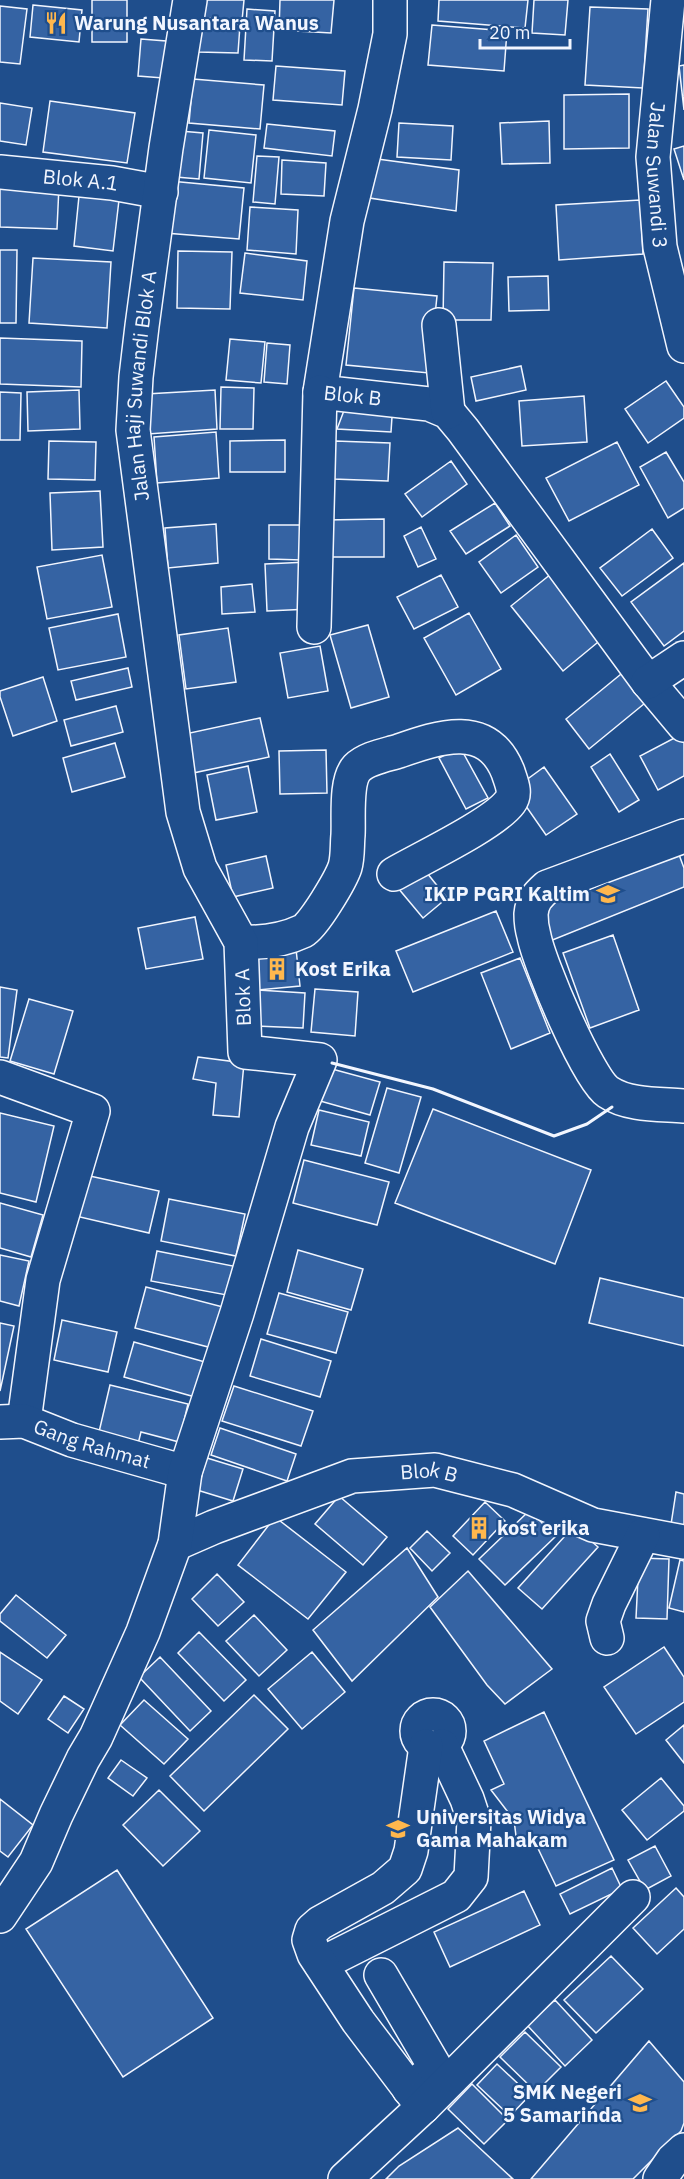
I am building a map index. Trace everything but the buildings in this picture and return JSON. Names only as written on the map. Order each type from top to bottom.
[{"type":"street","name":"Jalan Haji Suwandi Blok A","points":[[190,0],[136,377],[133,430],[183,812],[200,868],[241,942]]},
{"type":"street","name":"Blok B","points":[[390,0],[390,34],[375,109],[347,221],[320,392],[429,404],[448,412]]},
{"type":"street","name":"Jalan Suwandi 3","points":[[668,0],[653,157],[660,246],[684,346]]},
{"type":"street","name":"Blok A.1","points":[[0,172],[112,183],[162,192]]},
{"type":"street","points":[[439,325],[448,412],[648,682],[684,725]]},
{"type":"street","points":[[314,627],[320,392]]},
{"type":"street","points":[[648,682],[684,658]]},
{"type":"street","points":[[241,942],[263,943],[304,930],[321,911],[345,867],[350,786],[356,769],[371,760],[439,737],[467,736],[488,745],[503,761],[514,792],[511,802],[490,820],[394,873]]},
{"type":"street","points":[[684,836],[547,887],[535,898],[531,911],[534,938],[565,1020],[594,1075],[606,1091],[622,1099],[641,1103],[684,1106]]},
{"type":"street","name":"Blok A","points":[[185,1472],[237,1313],[292,1127],[320,1060],[245,1052],[241,942]]},
{"type":"street","points":[[0,1077],[93,1111],[43,1280],[12,1422]]},
{"type":"street","name":"Gang Rahmat","points":[[12,1422],[185,1472]]},
{"type":"street","name":"Blok B","points":[[175,1544],[214,1527],[352,1476],[435,1470],[513,1490],[593,1525],[684,1542]]},
{"type":"street","points":[[0,1916],[36,1862],[143,1632],[175,1544],[185,1472]]},
{"type":"street","points":[[607,1638],[603,1620],[643,1535]]},
{"type":"street","points":[[321,1964],[456,1896],[471,1877],[474,1820],[467,1799],[434,1746],[405,1869],[382,1888],[328,1917],[312,1930],[309,1940],[314,1954],[358,2021],[416,2098]]},
{"type":"street","points":[[345,2179],[416,2098],[633,1898]]},
{"type":"street","points":[[381,1975],[435,2067],[416,2098]]},
{"type":"street","points":[[660,2179],[673,2160],[684,2150]]},
{"type":"wall","points":[[332,1063],[433,1089],[554,1136],[587,1124],[612,1107]]},
{"type":"place","name":"Warung Nusantara Wanus","points":[[56,23]]},
{"type":"place","name":"IKIP PGRI Kaltim","points":[[608,894]]},
{"type":"place","name":"Kost Erika","points":[[277,969]]},
{"type":"place","name":"kost erika","points":[[479,1528]]},
{"type":"place","name":"Universitas Widya Gama Mahakam","points":[[398,1829]]},
{"type":"place","name":"SMK Negeri 5 Samarinda","points":[[640,2103]]}]
